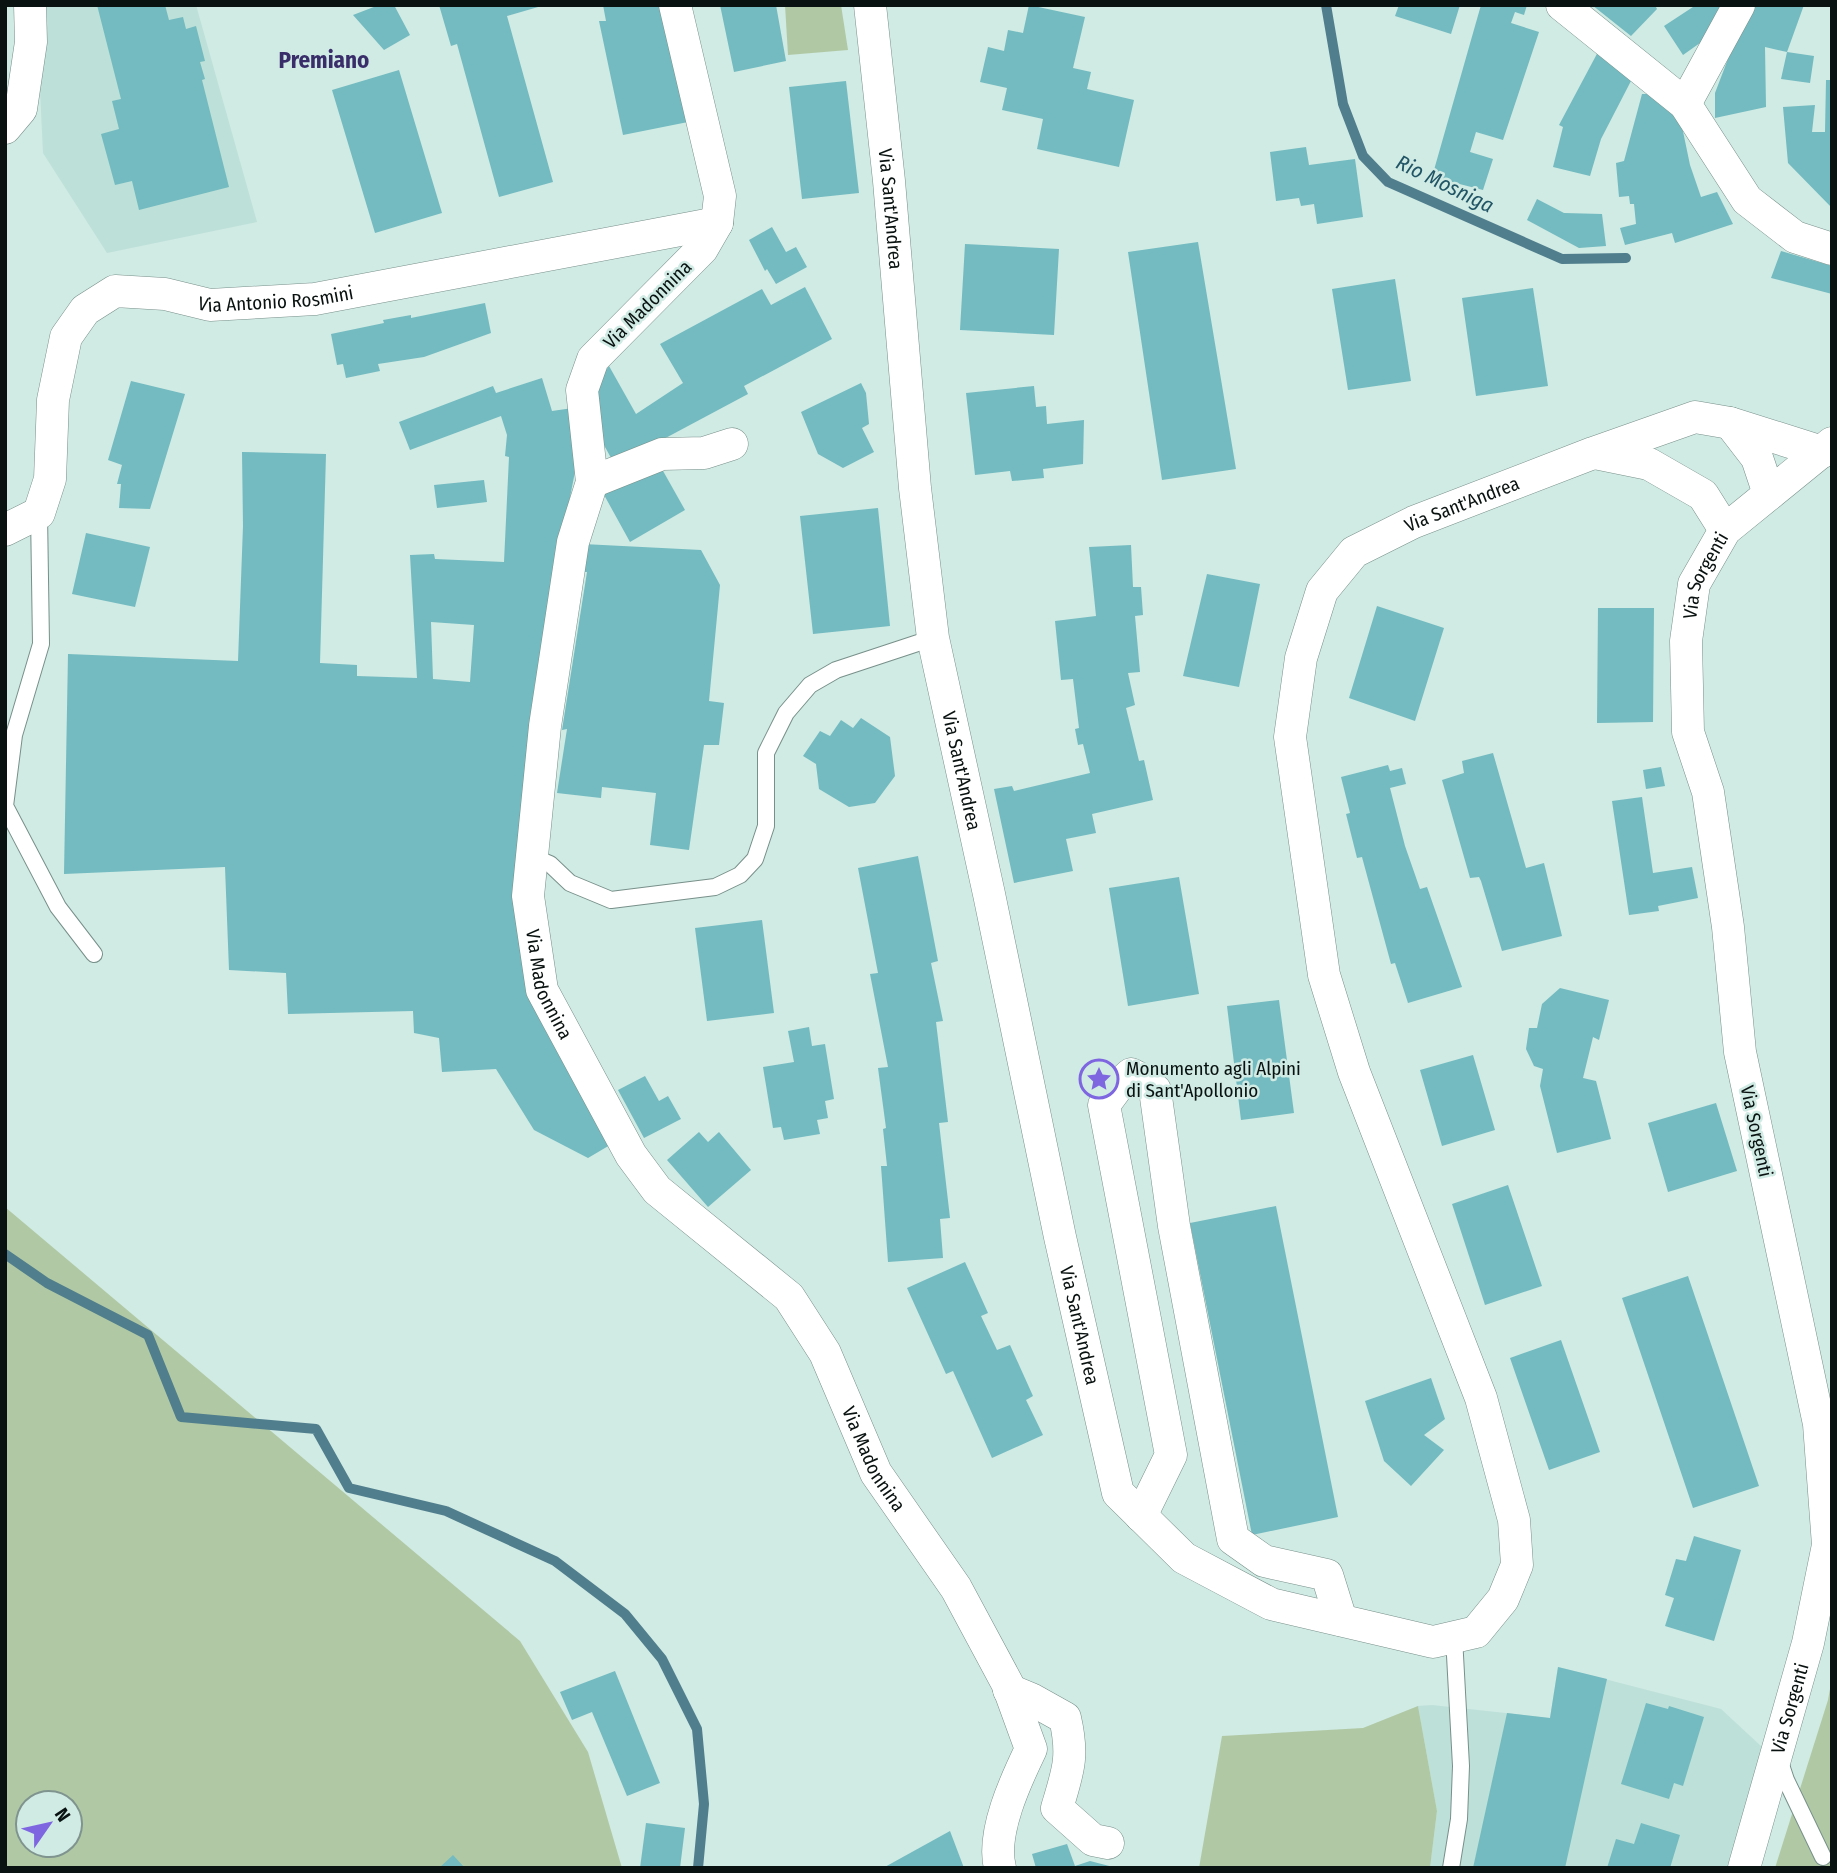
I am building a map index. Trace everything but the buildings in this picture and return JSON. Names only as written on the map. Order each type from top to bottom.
[{"type":"street","points":[[5,128],[21,109],[31,43],[30,5]]},
{"type":"street","points":[[675,5],[720,196],[717,223]]},
{"type":"street","name":"Via Sant'Andrea","points":[[870,5],[889,181],[915,488],[933,639],[1060,1237],[1118,1493],[1184,1558],[1271,1604],[1433,1643],[1476,1632],[1503,1599],[1517,1565],[1514,1520],[1481,1398],[1354,1072],[1324,975],[1290,737],[1301,658],[1322,592],[1354,552],[1414,522],[1695,417],[1827,447]]},
{"type":"street","points":[[1562,5],[1685,104],[1747,200],[1795,237],[1832,249]]},
{"type":"street","points":[[1685,104],[1739,5]]},
{"type":"street","name":"Via Madonnina","points":[[717,223],[702,249],[593,359],[582,390],[592,482],[573,542],[545,726],[527,896],[542,990],[631,1155],[657,1190],[789,1297],[825,1353],[876,1473],[956,1588],[1009,1690],[1031,1749],[1008,1797],[998,1857],[1000,1868]]},
{"type":"street","name":"Via Antonio Rosmini","points":[[39,513],[50,479],[53,400],[66,337],[85,310],[115,292],[164,294],[210,305],[315,299],[717,223]]},
{"type":"street","points":[[1730,423],[1757,458],[1769,494]]},
{"type":"street","points":[[592,482],[662,454],[704,453],[732,444]]},
{"type":"street","name":"Via Sorgenti","points":[[1744,1868],[1808,1643],[1828,1545],[1819,1424],[1740,1052],[1728,927],[1708,792],[1688,732],[1686,641],[1694,584],[1725,530],[1827,447]]},
{"type":"street","points":[[1593,453],[1649,464],[1703,495],[1725,530]]},
{"type":"street","points":[[5,530],[39,513]]},
{"type":"street","points":[[1141,1516],[1171,1455],[1104,1105],[1130,1074],[1154,1090],[1174,1226],[1233,1539],[1264,1561],[1327,1575],[1341,1620]]},
{"type":"street","points":[[1009,1690],[1065,1718],[1071,1745],[1067,1774],[1056,1808],[1093,1840],[1108,1843]]},
{"type":"lane","points":[[39,513],[41,644],[14,735],[5,806],[58,907],[94,954]]},
{"type":"lane","points":[[531,856],[550,864],[570,883],[611,900],[715,887],[740,875],[755,859],[766,826],[766,753],[786,713],[810,685],[836,670],[933,639]]},
{"type":"lane","points":[[1451,1868],[1459,1819],[1461,1766],[1454,1637]]},
{"type":"lane","points":[[1777,1753],[1786,1780],[1823,1857]]},
{"type":"shaded area","points":[[36,5],[196,5],[257,222],[107,253],[43,153]]},
{"type":"shaded area","points":[[1558,1667],[1721,1709],[1762,1747],[1731,1868],[1430,1868],[1437,1811],[1418,1706],[1432,1705],[1550,1718]]},
{"type":"green space","points":[[785,5],[841,5],[848,50],[788,55]]},
{"type":"green space","points":[[5,1207],[520,1641],[588,1752],[622,1868],[5,1868]]},
{"type":"green space","points":[[1832,1678],[1832,1868],[1775,1868],[1828,1700]]},
{"type":"green space","points":[[1418,1706],[1437,1811],[1430,1868],[1199,1868],[1222,1736],[1363,1728]]},
{"type":"waterway","name":"Rio Mosniga","points":[[1326,5],[1343,104],[1363,156],[1388,182],[1562,259],[1626,258]]},
{"type":"waterway","points":[[5,1254],[47,1283],[148,1335],[181,1417],[316,1429],[349,1488],[446,1511],[555,1561],[625,1614],[662,1659],[697,1729],[704,1804],[698,1868]]},
{"type":"place","name":"Monumento agli Alpini di Sant'Apollonio","points":[[1099,1079]]},
{"type":"district","name":"Premiano","points":[[324,60]]}]
